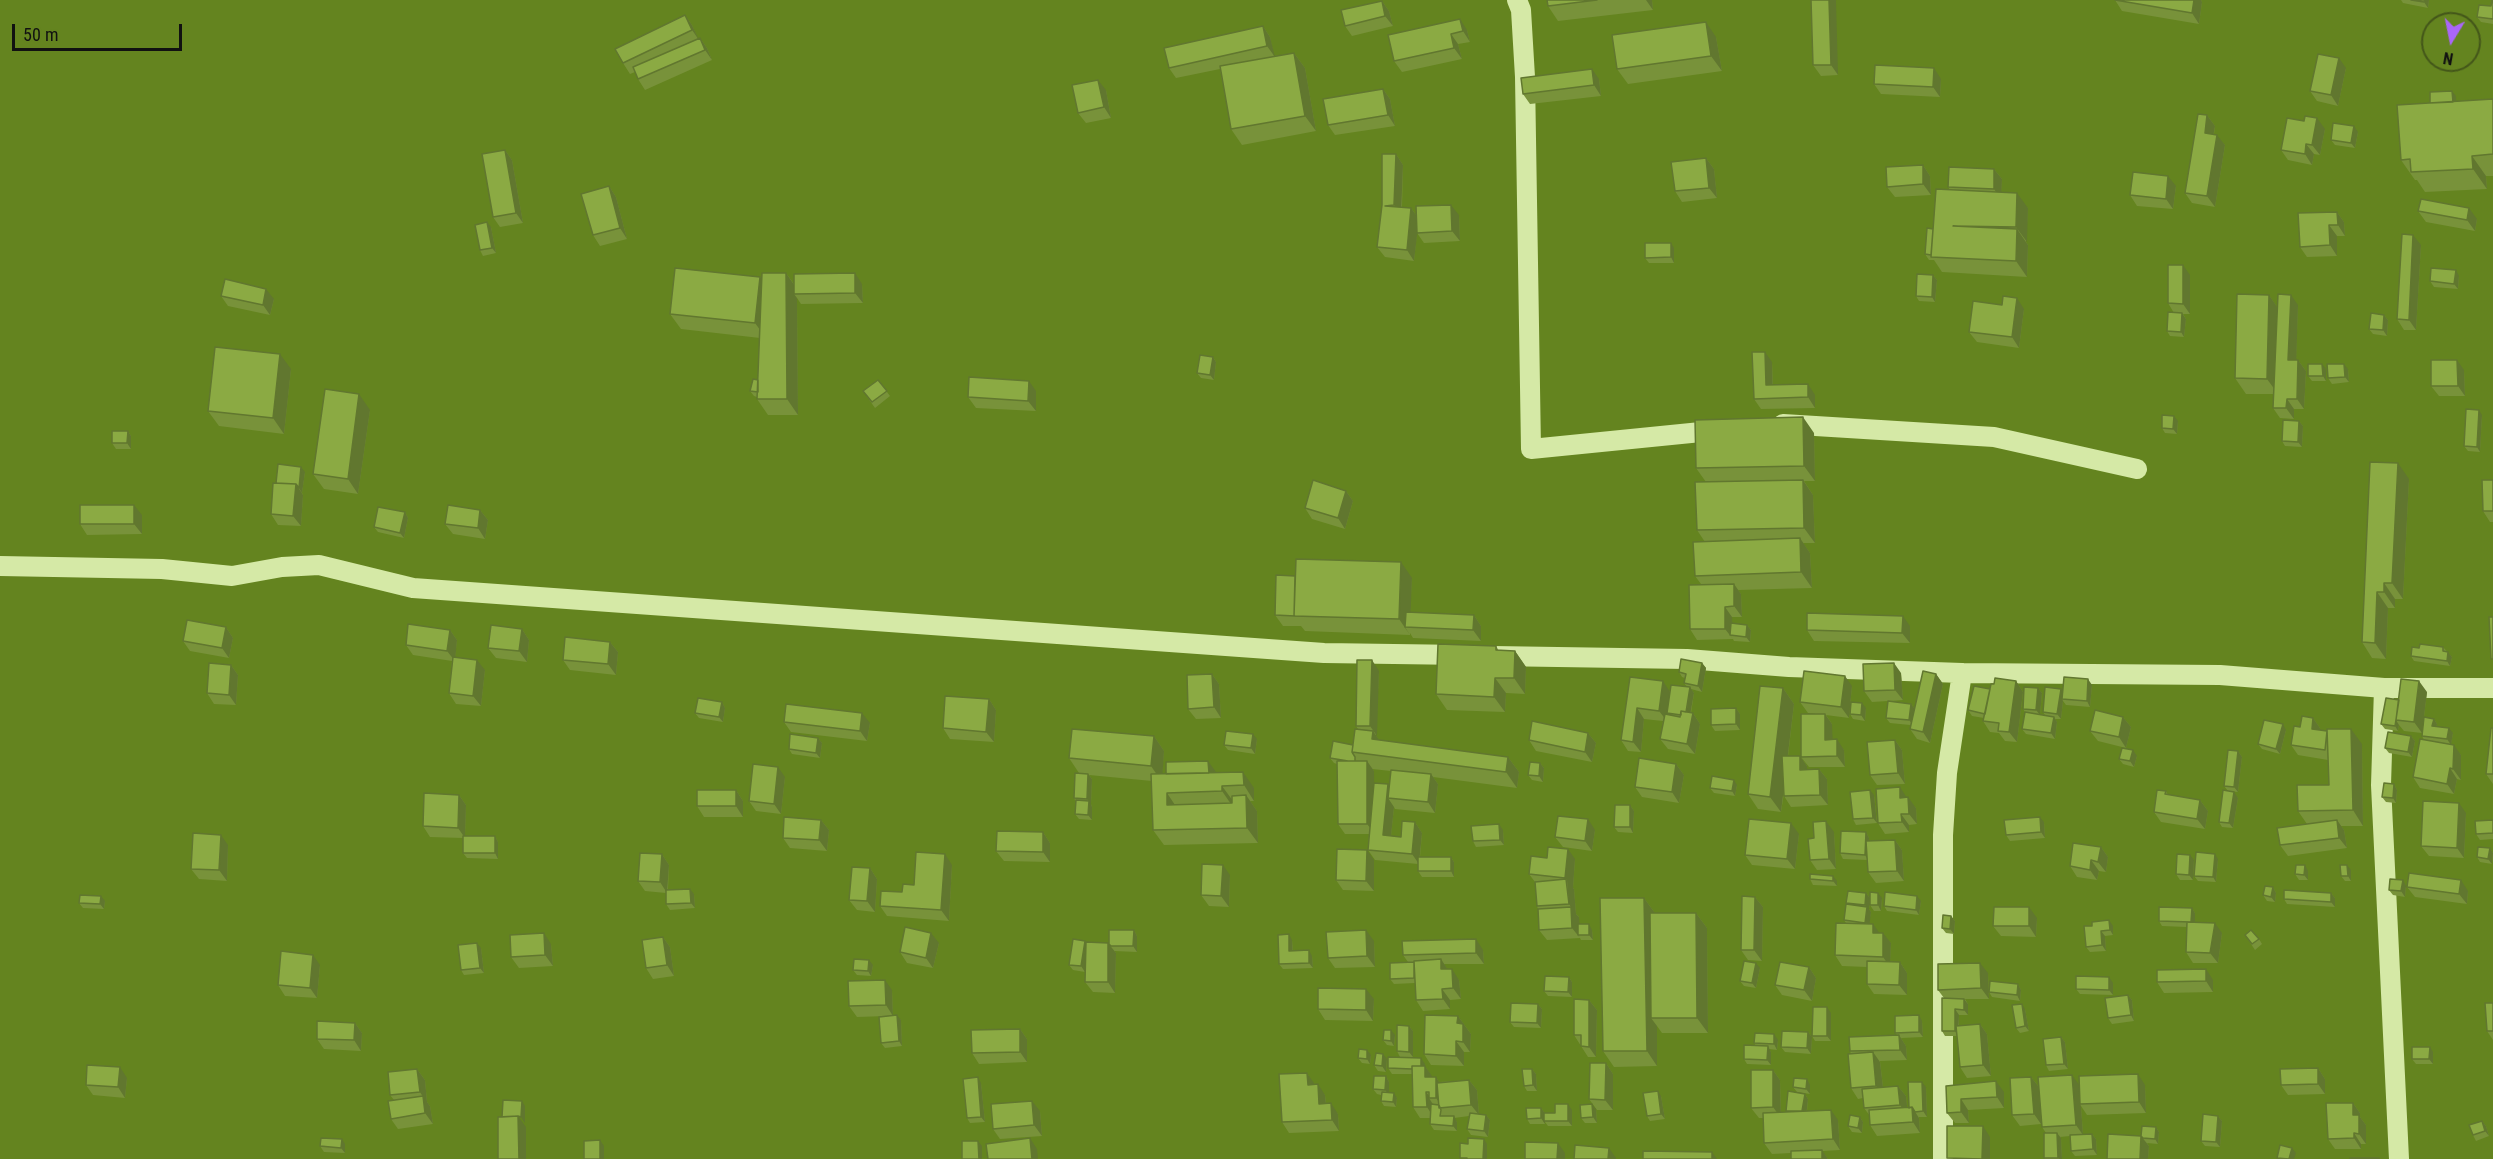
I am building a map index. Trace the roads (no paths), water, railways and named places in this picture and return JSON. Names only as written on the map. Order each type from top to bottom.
[{"type":"street","points":[[1517,0],[1521,10],[1526,77],[1531,449],[1737,429]]},
{"type":"street","points":[[1760,426],[1794,423],[1994,437],[2137,469]]},
{"type":"street","points":[[0,566],[162,569],[232,576],[282,567],[319,565],[413,588],[1324,653],[1687,659],[1789,667],[1962,673],[2220,675],[2384,688],[2493,688]]},
{"type":"street","points":[[1943,1159],[1943,835],[1947,773],[1962,673]]},
{"type":"street","points":[[2384,688],[2382,797],[2399,1159]]}]
